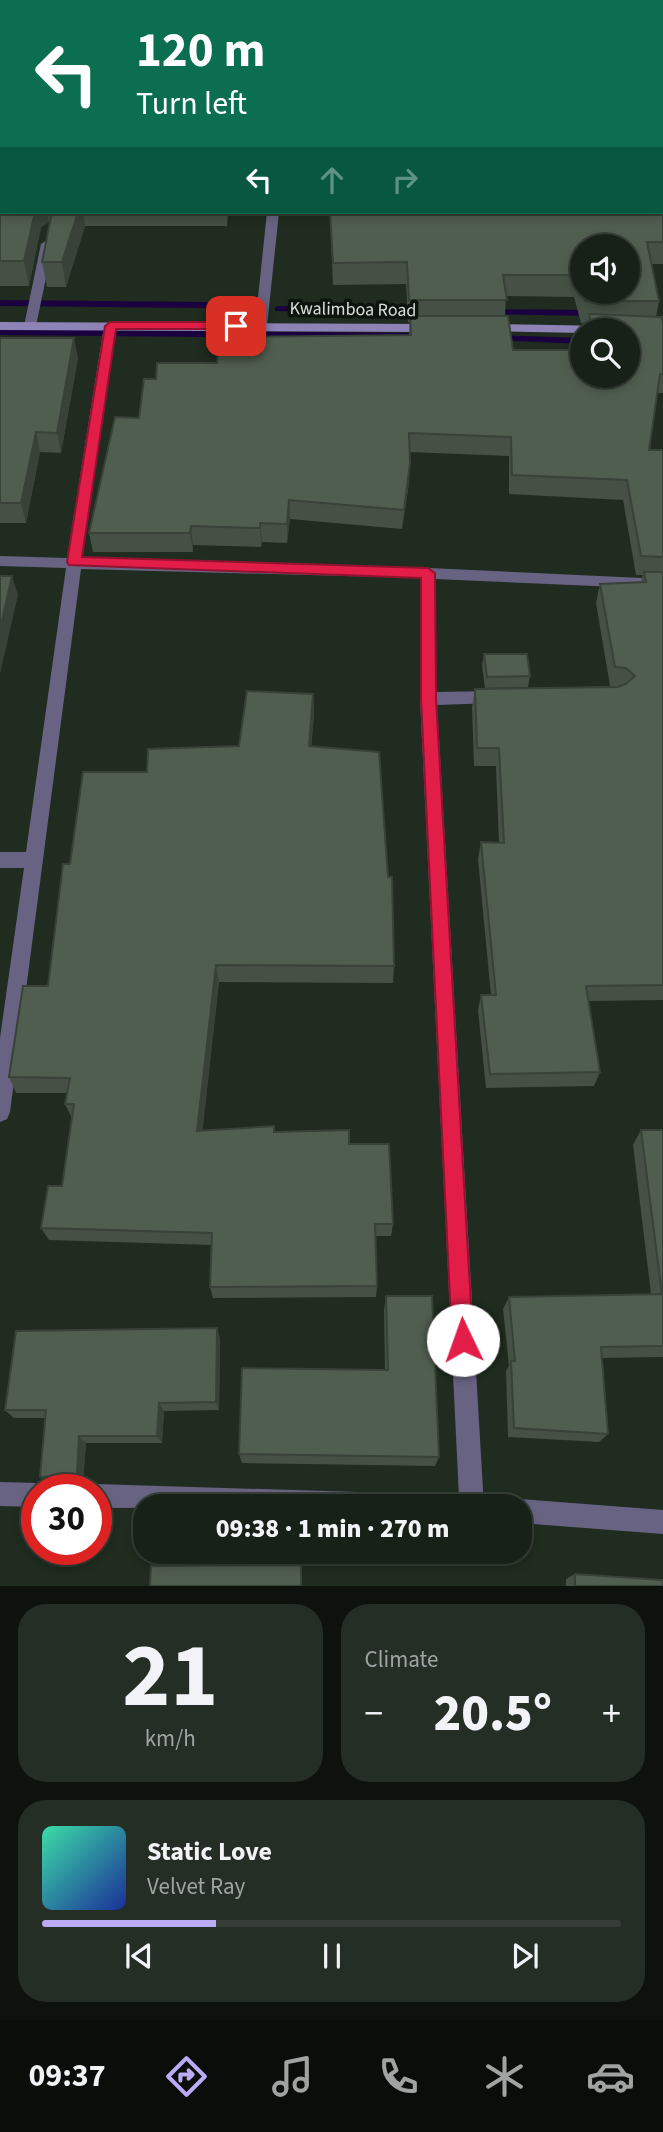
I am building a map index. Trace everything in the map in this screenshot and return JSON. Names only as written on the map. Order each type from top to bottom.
[{"type":"street","points":[[261,326],[274,214]]},
{"type":"street","points":[[30,326],[50,228]]},
{"type":"street","name":"Kwalimboa Road","points":[[0,326],[441,328]]},
{"type":"street","points":[[0,1112],[74,562],[110,326]]},
{"type":"street","points":[[469,328],[570,329]]},
{"type":"street","points":[[0,561],[428,573],[663,584]]},
{"type":"street","points":[[428,573],[428,699],[471,1494]]},
{"type":"street","points":[[428,699],[510,697]]},
{"type":"street","points":[[0,860],[35,860]]},
{"type":"street","points":[[0,1494],[21,1495]]},
{"type":"street","points":[[112,1496],[133,1497]]},
{"type":"street","points":[[532,1512],[663,1522]]},
{"type":"building","points":[[0,214],[35,214],[24,261],[0,261]]},
{"type":"building","points":[[52,214],[77,214],[62,262],[42,262]]},
{"type":"building","points":[[330,214],[663,214],[663,242],[647,242],[659,301],[640,301],[640,234],[570,234],[570,275],[503,275],[507,300],[409,300],[407,262],[333,263]]},
{"type":"building","points":[[589,314],[662,317],[663,374],[660,374],[649,450],[663,450],[663,557],[641,556],[627,480],[512,475],[511,437],[409,433],[410,463],[404,510],[289,500],[287,524],[260,523],[260,528],[191,526],[190,533],[89,533],[115,417],[139,418],[144,379],[156,379],[157,363],[217,363],[219,337],[411,335],[410,316],[508,316],[513,350],[570,350],[570,388],[640,388],[640,318],[590,318]]},
{"type":"building","points":[[0,338],[74,338],[57,433],[36,432],[21,503],[0,503]]},
{"type":"building","points":[[644,572],[663,572],[663,985],[586,986],[600,1072],[490,1074],[481,995],[496,995],[481,842],[504,843],[499,748],[477,748],[475,689],[618,687],[626,684],[635,676],[626,668],[615,667],[600,584],[646,582]]},
{"type":"building","points":[[0,576],[12,576],[0,629]]},
{"type":"building","points":[[484,654],[527,654],[530,676],[487,677]]},
{"type":"building","points":[[247,691],[313,694],[309,746],[379,752],[388,877],[392,877],[394,966],[216,965],[197,1131],[274,1126],[274,1132],[349,1130],[349,1144],[389,1144],[393,1224],[375,1224],[377,1286],[210,1287],[212,1233],[41,1228],[48,1186],[62,1186],[74,1104],[65,1104],[70,1078],[9,1077],[23,986],[48,986],[63,864],[70,864],[83,772],[147,772],[148,749],[239,746]]},
{"type":"building","points":[[641,1130],[663,1130],[663,1346],[601,1347],[608,1434],[514,1428],[511,1361],[515,1361],[509,1297],[662,1294]]},
{"type":"building","points":[[386,1296],[432,1296],[439,1457],[239,1454],[242,1368],[388,1370]]},
{"type":"building","points":[[217,1328],[216,1402],[159,1403],[157,1436],[79,1436],[77,1474],[40,1474],[46,1410],[5,1410],[16,1331]]},
{"type":"building","points":[[301,1565],[301,1586],[150,1586],[151,1566]]},
{"type":"building","points":[[575,1574],[663,1580],[663,1586],[575,1586]]},
{"type":"waterway","points":[[0,303],[206,305]]},
{"type":"waterway","points":[[279,309],[424,311]]},
{"type":"waterway","points":[[486,312],[595,313]]},
{"type":"waterway","points":[[0,332],[410,336]]},
{"type":"waterway","points":[[493,338],[570,341]]},
{"type":"route","points":[[236,326],[110,326],[74,562],[428,573],[428,699],[463,1340]]}]
